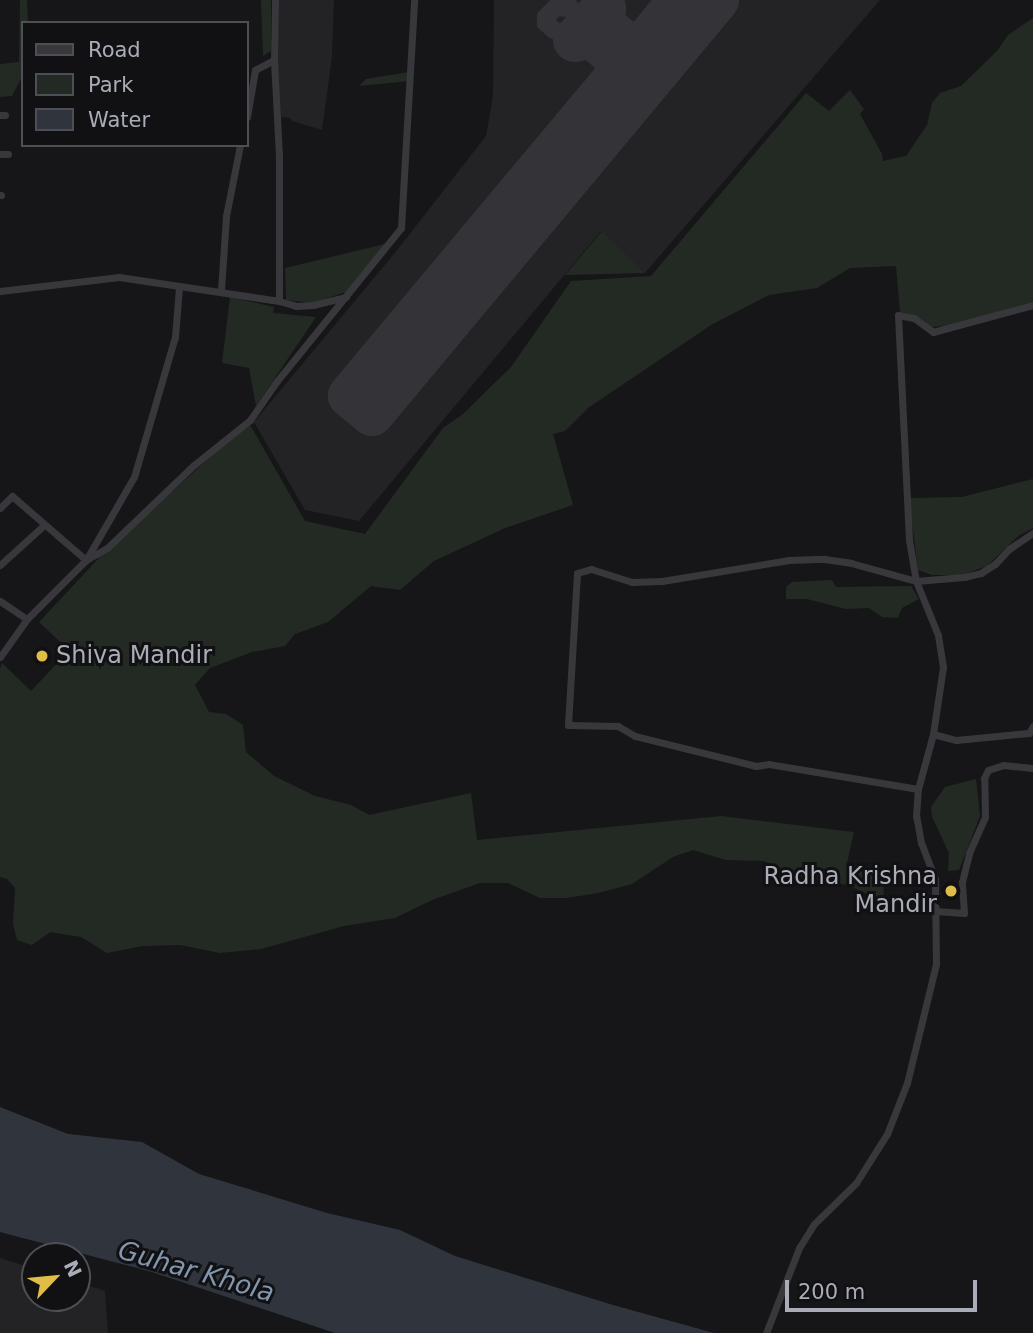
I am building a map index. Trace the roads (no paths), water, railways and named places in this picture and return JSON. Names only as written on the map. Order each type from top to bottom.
[{"type":"street","points":[[275,0],[279,301]]},
{"type":"street","points":[[86,560],[107,548],[194,465],[250,420],[276,381],[401,228],[414,0]]},
{"type":"street","points":[[248,111],[255,70],[274,60]]},
{"type":"street","points":[[221,290],[226,216],[240,147]]},
{"type":"street","points":[[0,291],[119,277],[179,287],[221,290],[296,306],[313,305],[346,296]]},
{"type":"street","points":[[0,657],[27,619],[86,560],[134,477],[175,337],[179,287]]},
{"type":"street","points":[[766,1333],[799,1248],[814,1224],[856,1183],[874,1159],[900,1104],[919,1044],[936,964],[935,879],[920,843],[916,816],[918,789],[933,734],[943,667],[938,635],[916,581],[905,490],[898,315],[914,318],[933,332],[1033,304]]},
{"type":"street","points":[[0,508],[12,496],[86,560]]},
{"type":"street","points":[[0,565],[44,525]]},
{"type":"street","points":[[918,789],[769,764],[756,766],[635,736],[618,726],[568,725],[575,579],[579,570],[591,569],[632,582],[662,581],[789,560],[824,559],[851,563],[916,581],[981,573],[1033,533]]},
{"type":"street","points":[[0,601],[27,619]]},
{"type":"street","points":[[933,734],[956,740],[1029,733],[1033,726]]},
{"type":"street","points":[[935,911],[964,913],[963,874],[968,853],[985,817],[984,778],[988,770],[1003,765],[1033,768]]},
{"type":"water","name":"Guhar Khola","points":[[0,1107],[68,1134],[142,1142],[199,1174],[327,1213],[400,1230],[455,1256],[714,1333],[335,1333],[152,1272],[91,1256],[91,1242],[38,1242],[0,1232]]},
{"type":"place","name":"Shiva Mandir","points":[[42,656]]},
{"type":"place","name":"Radha Krishna Mandir","points":[[951,891]]}]
